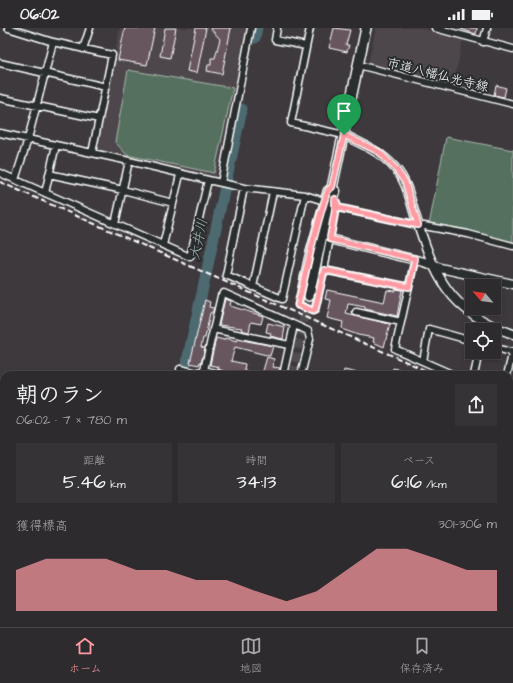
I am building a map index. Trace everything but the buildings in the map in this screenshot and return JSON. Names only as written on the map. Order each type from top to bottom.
[{"type":"main road","points":[[308,296],[366,28]]},
{"type":"street","points":[[8,28],[25,30],[53,42],[112,55],[92,153]]},
{"type":"street","points":[[83,49],[90,28]]},
{"type":"street","points":[[224,184],[251,28]]},
{"type":"street","points":[[277,28],[275,40],[306,46]]},
{"type":"street","points":[[310,28],[291,123],[344,135],[379,152],[395,168],[405,182],[421,225],[432,265],[447,290],[458,303],[474,316],[494,328],[513,334]]},
{"type":"street","points":[[434,28],[513,49]]},
{"type":"street","points":[[483,42],[487,28]]},
{"type":"street","points":[[15,180],[28,139],[53,42]]},
{"type":"street","points":[[0,63],[106,86]]},
{"type":"street","name":"市道八幡仏光寺線","points":[[358,65],[513,104]]},
{"type":"street","points":[[0,98],[99,119]]},
{"type":"street","points":[[0,133],[129,161],[180,175],[244,188],[305,195],[324,201]]},
{"type":"street","points":[[45,193],[56,145]]},
{"type":"street","points":[[115,224],[129,161]]},
{"type":"street","points":[[0,173],[190,257],[208,180]]},
{"type":"street","points":[[49,174],[174,203]]},
{"type":"street","points":[[163,245],[180,175]]},
{"type":"street","points":[[332,187],[336,191],[335,211],[324,270],[315,310],[313,311],[298,305],[308,258],[324,201],[328,190],[332,187]]},
{"type":"street","points":[[244,188],[226,275],[282,299],[305,195]]},
{"type":"street","points":[[253,287],[273,192]]},
{"type":"street","points":[[335,199],[339,208],[468,234],[513,246]]},
{"type":"street","points":[[330,239],[513,284]]},
{"type":"street","points":[[415,259],[395,349],[444,371]]},
{"type":"street","points":[[324,270],[409,287]]},
{"type":"street","points":[[208,371],[204,370],[221,296],[224,293],[308,332],[310,339],[302,371]]},
{"type":"street","points":[[356,312],[401,322]]},
{"type":"street","points":[[284,371],[294,325]]},
{"type":"street","points":[[213,329],[289,345]]},
{"type":"street","points":[[422,362],[429,329],[465,339]]},
{"type":"street","points":[[501,349],[513,352],[511,366]]},
{"type":"street","points":[[475,371],[477,359]]},
{"type":"street","points":[[183,370],[188,371]]},
{"type":"shaded area","points":[[120,28],[247,28],[216,177],[102,152],[97,147]]},
{"type":"shaded area","points":[[376,28],[421,28],[463,40],[453,85],[368,64]]},
{"type":"green space","points":[[128,70],[233,88],[214,173],[127,155],[115,142]]},
{"type":"green space","points":[[446,137],[513,150],[513,245],[429,225]]},
{"type":"waterway","name":"大井川","points":[[255,38],[257,28]]},
{"type":"waterway","name":"大井川","points":[[185,371],[242,109]]},
{"type":"tunnel","points":[[293,371],[309,296]]},
{"type":"railway","points":[[0,182],[427,371]]},
{"type":"route","points":[[344,135],[379,152],[395,168],[405,182],[418,225],[339,208],[335,199],[335,211],[330,239],[415,259],[409,287],[324,270],[315,310],[313,311],[298,305],[308,258],[324,201],[328,190],[332,187],[344,135]]}]
